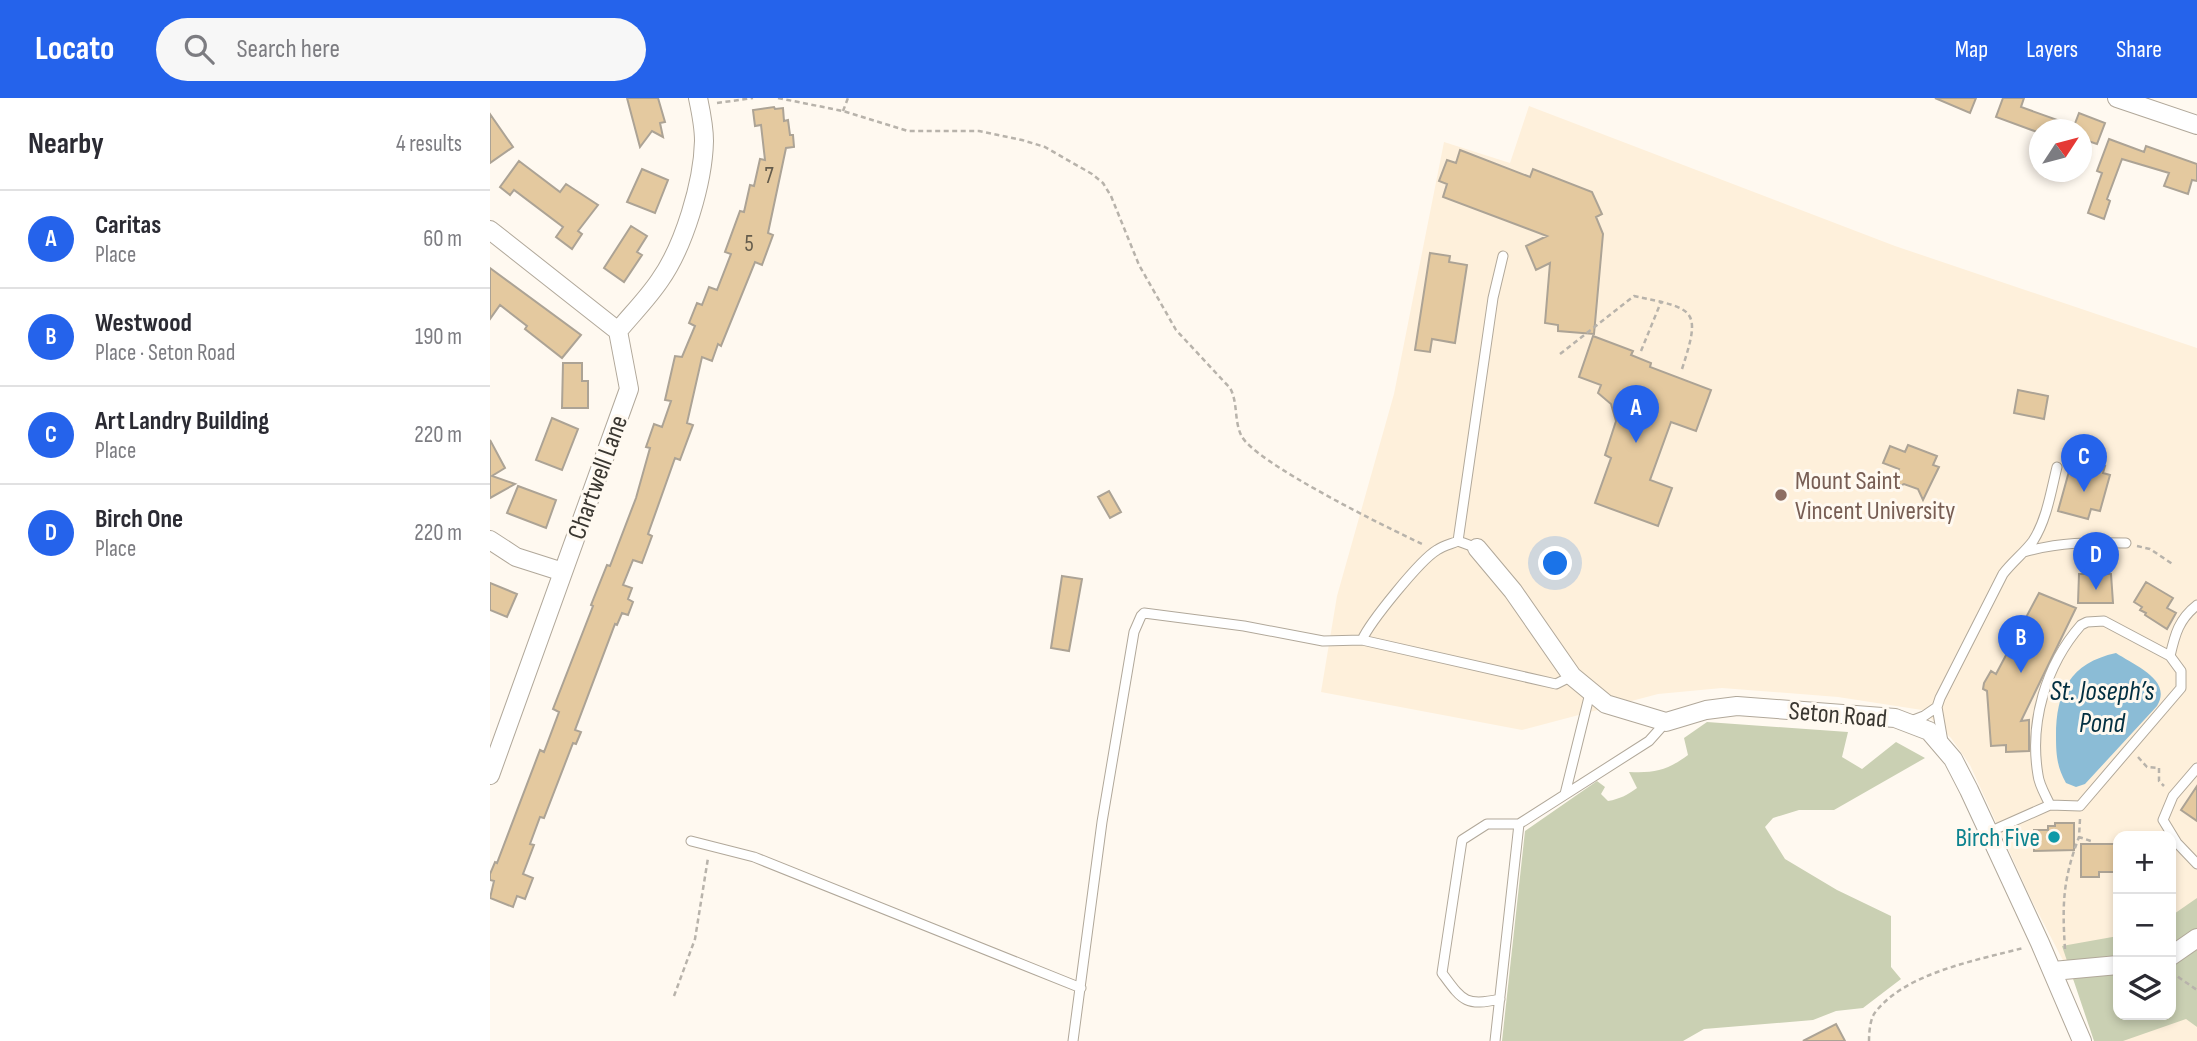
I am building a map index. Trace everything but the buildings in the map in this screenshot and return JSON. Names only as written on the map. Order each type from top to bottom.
[{"type":"street","points":[[2117,98],[2197,125]]},
{"type":"street","points":[[490,230],[618,331],[660,281],[679,242],[701,170],[704,139],[699,102]]},
{"type":"street","name":"Chartwell Lane","points":[[490,775],[629,389],[618,331]]},
{"type":"street","points":[[490,540],[516,557],[563,572]]},
{"type":"street","points":[[1477,548],[1513,591],[1572,676],[1590,693],[1606,704],[1666,722]]},
{"type":"street","name":"Seton Road","points":[[1666,722],[1706,710],[1737,706],[1857,714],[1909,722],[1929,731],[1944,748],[1969,790],[2053,971],[2082,1041]]},
{"type":"street","points":[[2176,953],[2197,938]]},
{"type":"street","points":[[2053,971],[2113,965]]},
{"type":"lane","points":[[1458,541],[1493,298],[1503,256]]},
{"type":"lane","points":[[1944,748],[1937,707],[1940,698],[2003,574],[2024,552],[2042,523],[2057,467]]},
{"type":"lane","points":[[1362,640],[1367,627],[1435,550],[1458,541],[1477,548]]},
{"type":"lane","points":[[2024,552],[2064,543],[2126,543]]},
{"type":"lane","points":[[2170,656],[2178,626],[2186,614],[2197,606]]},
{"type":"lane","points":[[1073,1041],[1102,822],[1134,632],[1141,615],[1150,612],[1323,641],[1362,640],[1556,684],[1572,676]]},
{"type":"lane","points":[[1989,832],[2050,805],[2080,806],[2181,688],[2181,671],[2170,656],[2105,621],[2087,622],[2073,634],[2052,669],[2044,691],[2038,718],[2036,748],[2038,778],[2050,805]]},
{"type":"lane","points":[[1565,794],[1590,693]]},
{"type":"lane","points":[[1909,722],[1937,707]]},
{"type":"lane","points":[[1500,999],[1479,1004],[1460,997],[1442,973],[1462,840],[1487,824],[1519,824],[1649,741],[1666,722]]},
{"type":"lane","points":[[2197,768],[2173,796],[2163,820],[2177,844],[2197,864]]},
{"type":"lane","points":[[1495,1041],[1519,824]]},
{"type":"lane","points":[[691,841],[754,857],[1081,988]]},
{"type":"path","points":[[699,102],[753,98]]},
{"type":"path","points":[[778,98],[843,111],[908,131],[979,131],[1022,140],[1045,147],[1092,174],[1103,183],[1111,196],[1139,265],[1176,330],[1230,388],[1234,396],[1241,437],[1267,460],[1374,521],[1435,550]]},
{"type":"path","points":[[843,111],[848,98]]},
{"type":"path","points":[[1560,354],[1634,296],[1661,302],[1689,314],[1693,323],[1693,335],[1682,369]]},
{"type":"path","points":[[1641,351],[1661,302]]},
{"type":"path","points":[[2126,543],[2150,549],[2174,565]]},
{"type":"path","points":[[2129,746],[2147,767],[2160,768],[2160,780],[2173,796]]},
{"type":"path","points":[[2065,949],[2062,911],[2064,885],[2080,836],[2080,806]]},
{"type":"path","points":[[2080,836],[2094,842]]},
{"type":"path","points":[[674,996],[695,939],[710,846]]},
{"type":"path","points":[[1869,1041],[1873,1016],[1890,998],[1908,985],[1964,963],[2040,943]]},
{"type":"path","points":[[2176,975],[2197,990]]},
{"type":"shaded area","name":"Mount Saint Vincent University","points":[[1529,106],[1895,246],[2197,348],[2197,1041],[2097,1041],[2079,991],[2031,899],[1970,765],[1951,738],[1922,710],[1838,697],[1722,688],[1658,694],[1522,730],[1321,692],[1337,596],[1394,394],[1444,142],[1510,163]]},
{"type":"green space","points":[[1707,722],[1848,732],[1842,757],[1862,769],[1896,742],[1925,758],[1834,810],[1799,810],[1773,818],[1765,827],[1785,859],[1837,890],[1891,916],[1891,967],[1901,979],[1863,1008],[1836,1011],[1813,1020],[1704,1029],[1683,1041],[1502,1041],[1525,831],[1597,781],[1605,787],[1601,794],[1608,801],[1630,793],[1637,788],[1629,772],[1667,768],[1688,755],[1684,738]]},
{"type":"green space","points":[[2197,898],[2197,1027],[2186,1019],[2123,1041],[2094,1041],[2062,946],[2113,937],[2113,1020],[2176,1020],[2176,913]]},
{"type":"water","name":"St. Joseph’s Pond","points":[[2116,653],[2149,674],[2160,688],[2161,697],[2157,706],[2085,784],[2076,787],[2066,783],[2058,761],[2056,736],[2059,706],[2063,693],[2077,672],[2087,664]]},
{"type":"place","name":"Caritas","points":[[1636,443]]},
{"type":"place","name":"Art Landry Building","points":[[2084,492]]},
{"type":"place","name":"Mount Saint Vincent University","points":[[1781,495]]},
{"type":"place","name":"Birch One","points":[[2096,590]]},
{"type":"place","name":"Westwood","points":[[2021,673]]},
{"type":"place","name":"Birch Five","points":[[2054,837]]}]
